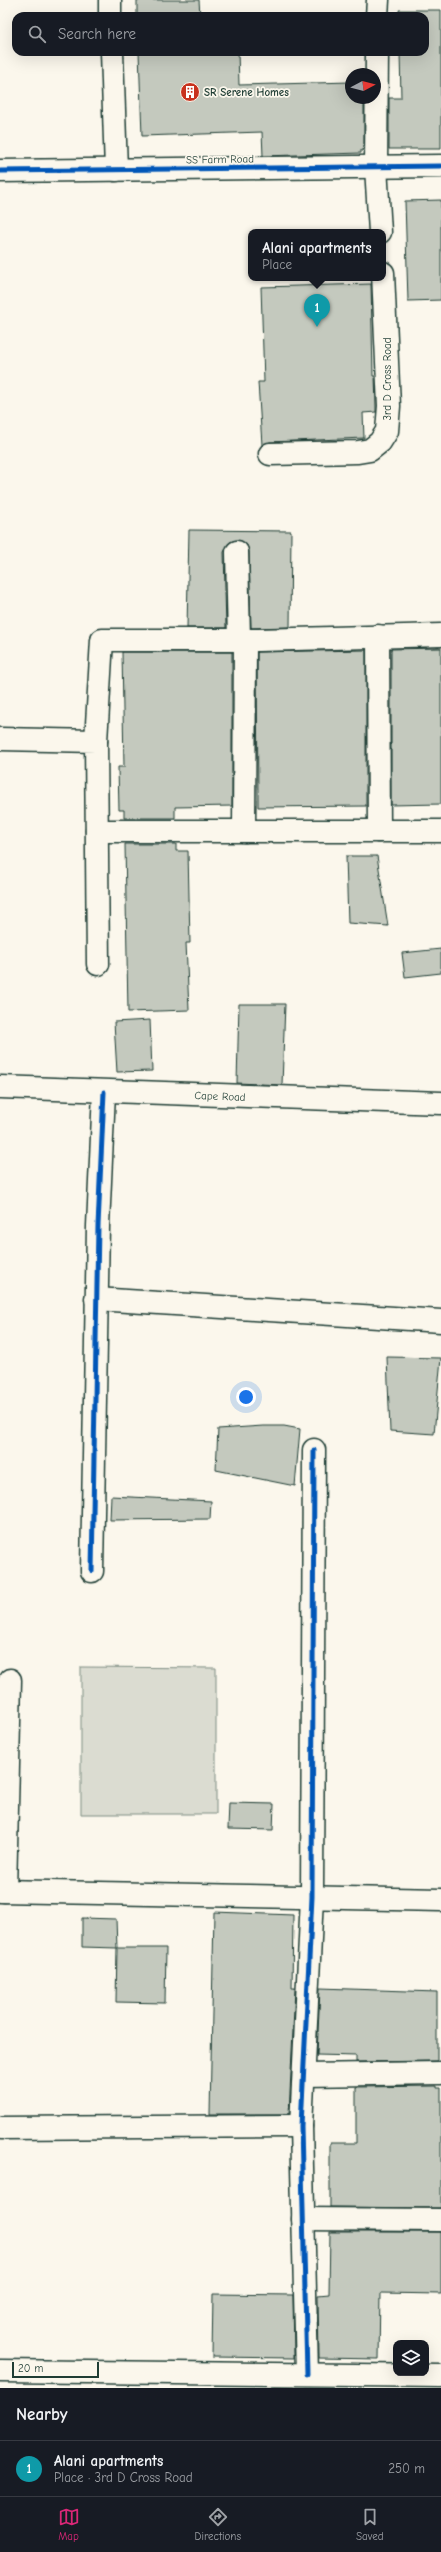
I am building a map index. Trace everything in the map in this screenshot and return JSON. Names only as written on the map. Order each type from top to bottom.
[{"type":"street","points":[[110,0],[110,12]]},
{"type":"street","points":[[378,0],[378,12]]},
{"type":"street","points":[[112,56],[116,170]]},
{"type":"street","points":[[377,56],[376,167],[380,229]]},
{"type":"street","name":"SS Farm Road","points":[[0,171],[441,166]]},
{"type":"street","name":"3rd D Cross Road","points":[[270,454],[358,452],[370,450],[380,442],[387,431],[389,406],[383,281]]},
{"type":"street","points":[[237,552],[242,640],[244,831]]},
{"type":"street","points":[[98,964],[96,741],[102,640],[242,640],[441,635]]},
{"type":"street","points":[[378,636],[379,831]]},
{"type":"street","points":[[0,738],[96,741]]},
{"type":"street","points":[[97,831],[441,831]]},
{"type":"street","name":"Cape Road","points":[[0,1087],[104,1092],[441,1103]]},
{"type":"street","points":[[92,1571],[96,1299],[104,1092]]},
{"type":"street","points":[[96,1299],[441,1321]]},
{"type":"street","points":[[307,2374],[302,2126],[312,1896],[314,1450]]},
{"type":"street","points":[[10,1680],[3,1891],[312,1896],[441,1900]]},
{"type":"street","points":[[304,2075],[441,2073]]},
{"type":"street","points":[[0,2128],[302,2126]]},
{"type":"street","points":[[303,2220],[441,2220]]},
{"type":"street","points":[[0,2371],[102,2380],[307,2374],[441,2376]]},
{"type":"shaded area","points":[[81,1667],[216,1668],[216,1814],[81,1814]]},
{"type":"building","points":[[137,0],[199,0],[200,12],[137,12]]},
{"type":"building","points":[[399,10],[441,10],[441,149],[389,149],[389,98],[401,98],[400,56],[429,56],[429,12],[399,12]]},
{"type":"building","points":[[139,56],[238,56],[239,85],[345,82],[345,104],[364,104],[364,150],[361,150],[361,153],[263,156],[262,132],[142,136]]},
{"type":"building","points":[[441,200],[441,300],[408,301],[405,201]]},
{"type":"building","points":[[371,284],[373,376],[375,376],[376,412],[363,413],[364,438],[270,442],[262,445],[258,382],[264,382],[261,287]]},
{"type":"building","points":[[189,530],[291,531],[290,627],[251,628],[249,551],[247,545],[237,540],[230,542],[224,552],[226,628],[187,628]]},
{"type":"building","points":[[441,648],[441,804],[391,805],[391,649]]},
{"type":"building","points":[[366,650],[366,806],[258,807],[257,652]]},
{"type":"building","points":[[122,652],[232,652],[232,806],[175,807],[175,818],[124,818],[124,810],[119,810],[118,767],[124,767]]},
{"type":"building","points":[[125,844],[176,844],[176,851],[188,851],[190,943],[186,943],[189,1010],[128,1012]]},
{"type":"building","points":[[346,856],[377,856],[388,926],[348,923]]},
{"type":"building","points":[[441,949],[441,973],[405,977],[402,953]]},
{"type":"building","points":[[239,1004],[285,1004],[282,1085],[237,1083]]},
{"type":"building","points":[[150,1020],[152,1071],[117,1072],[114,1022]]},
{"type":"building","points":[[387,1357],[441,1358],[434,1434],[390,1431]]},
{"type":"building","points":[[284,1426],[300,1429],[295,1486],[216,1470],[218,1429]]},
{"type":"building","points":[[111,1496],[211,1501],[210,1519],[110,1520]]},
{"type":"building","points":[[229,1803],[274,1804],[273,1830],[228,1829]]},
{"type":"building","points":[[214,1912],[293,1915],[292,1988],[295,1988],[289,2114],[210,2114]]},
{"type":"building","points":[[82,1918],[116,1919],[117,1948],[82,1947]]},
{"type":"building","points":[[117,1948],[166,1948],[165,2003],[116,2002]]},
{"type":"building","points":[[320,1988],[437,1992],[437,2061],[356,2062],[356,2056],[317,2055]]},
{"type":"building","points":[[437,2086],[437,2088],[441,2088],[441,2208],[330,2207],[330,2143],[356,2143],[356,2087]]},
{"type":"building","points":[[330,2232],[441,2232],[441,2294],[380,2293],[379,2359],[319,2358],[318,2295],[329,2294]]},
{"type":"building","points":[[213,2294],[293,2295],[294,2358],[212,2357]]},
{"type":"cycle path","points":[[0,171],[441,166]]},
{"type":"cycle path","points":[[92,1571],[98,1226],[104,1092]]},
{"type":"cycle path","points":[[307,2374],[301,2126],[312,1897],[314,1450]]},
{"type":"place","name":"SR Serene Homes","points":[[190,92]]},
{"type":"place","name":"Alani apartments","points":[[317,327]]}]
